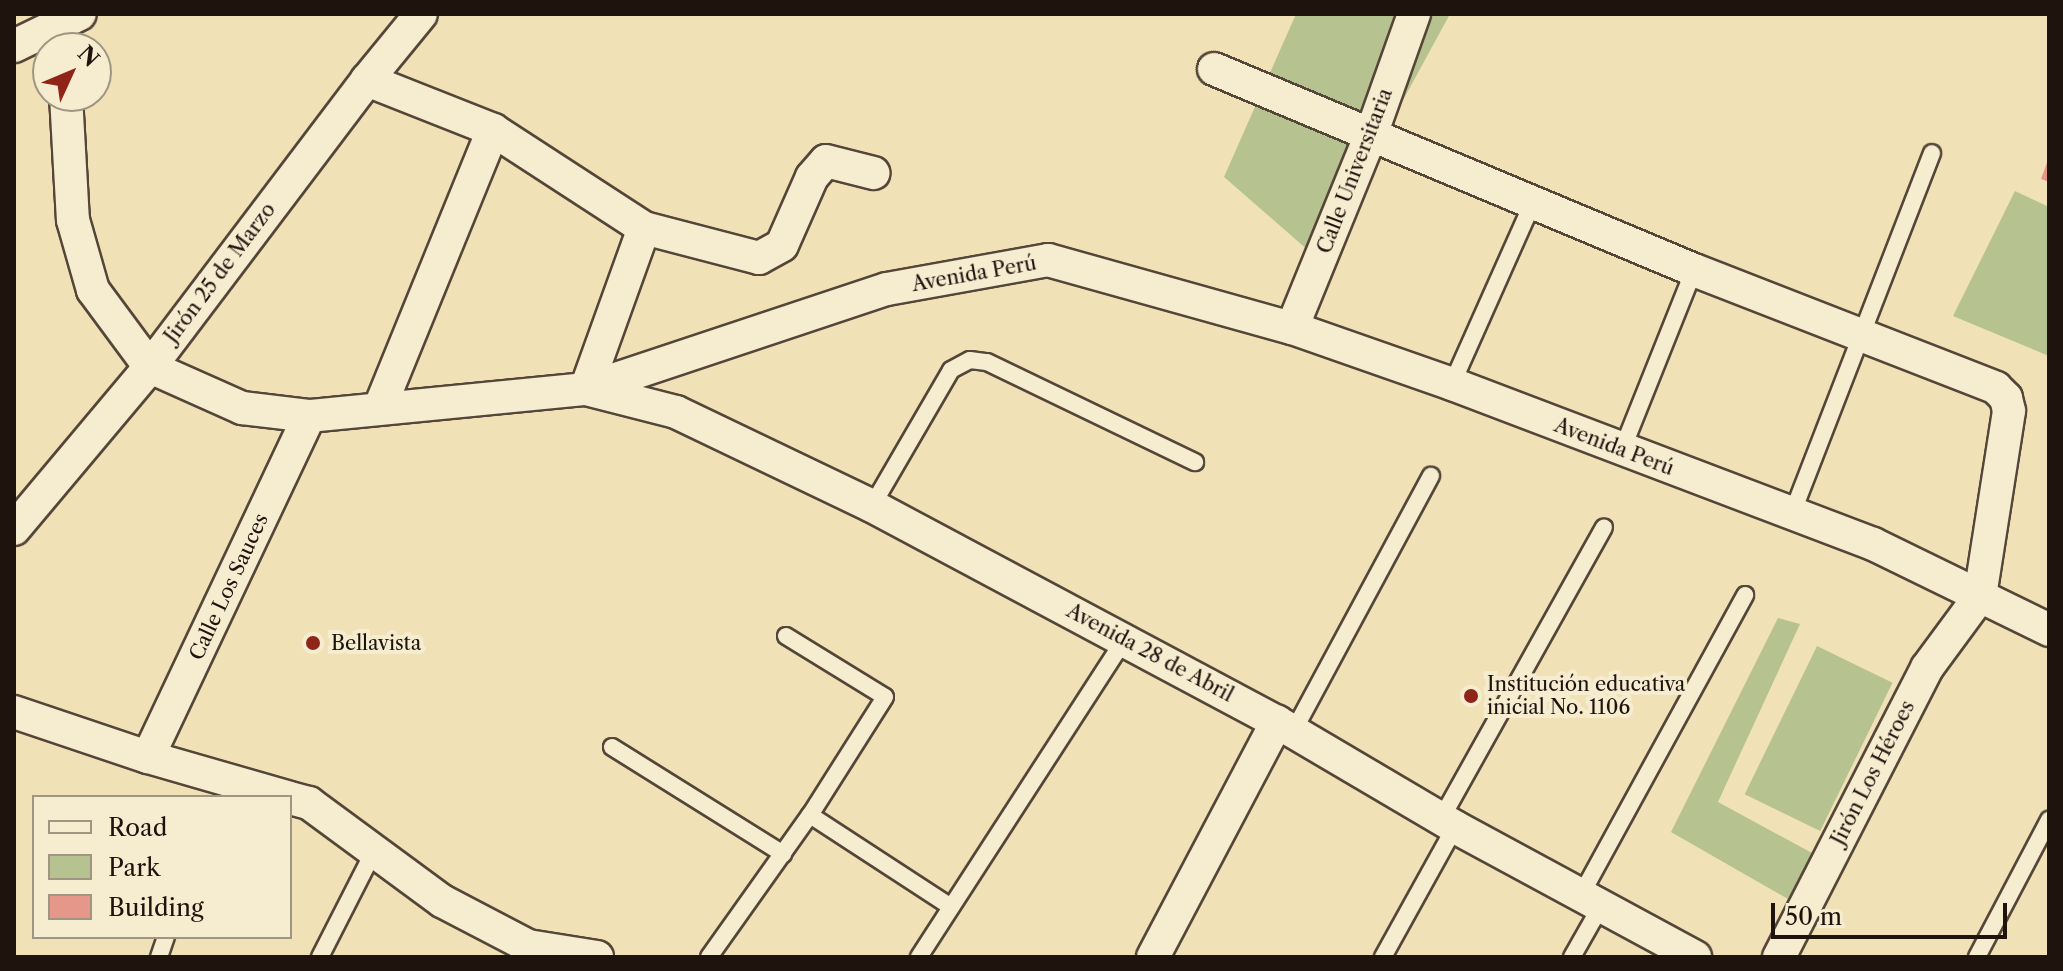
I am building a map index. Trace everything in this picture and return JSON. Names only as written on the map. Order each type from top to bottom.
[{"type":"street","name":"Jirón 25 de Marzo","points":[[14,529],[150,367],[367,80],[421,14]]},
{"type":"street","name":"Calle Universitaria","points":[[1292,328],[1372,132],[1414,14]]},
{"type":"street","points":[[14,46],[74,24]]},
{"type":"street","points":[[1214,69],[1372,132],[1694,270],[1996,388],[2006,398],[2009,411],[1980,596]]},
{"type":"street","points":[[367,80],[493,130],[644,228],[759,258],[782,245],[812,177],[826,161],[873,173]]},
{"type":"street","name":"Avenida Perú","points":[[67,112],[73,220],[93,290],[150,367],[242,408],[309,416],[586,389],[887,289],[1048,260],[1292,328],[1452,384],[1873,544],[2049,630]]},
{"type":"street","points":[[380,407],[493,130]]},
{"type":"street","points":[[586,389],[644,228]]},
{"type":"street","name":"Avenida 28 de Abril","points":[[586,389],[676,412],[872,506],[1125,639],[1285,727],[1448,823],[1695,957]]},
{"type":"street","name":"Calle Los Sauces","points":[[148,757],[309,416]]},
{"type":"street","name":"Jirón Los Héroes","points":[[1779,957],[1927,668],[1980,596]]},
{"type":"street","points":[[14,712],[148,757],[218,787],[275,795]]},
{"type":"street","points":[[1153,957],[1285,727]]},
{"type":"street","points":[[292,798],[309,803],[442,901],[528,946],[597,957]]},
{"type":"lane","points":[[1792,514],[1932,153]]},
{"type":"lane","points":[[1452,384],[1533,202]]},
{"type":"lane","points":[[1622,450],[1694,270]]},
{"type":"lane","points":[[872,506],[951,370],[970,360],[987,362],[1195,462]]},
{"type":"lane","points":[[1285,727],[1431,476]]},
{"type":"lane","points":[[1383,957],[1448,823],[1604,527]]},
{"type":"lane","points":[[1572,957],[1591,901],[1745,595]]},
{"type":"lane","points":[[709,957],[810,815],[885,697],[786,636]]},
{"type":"lane","points":[[919,957],[1125,639]]},
{"type":"lane","points":[[612,747],[783,854]]},
{"type":"lane","points":[[810,815],[951,907]]},
{"type":"lane","points":[[1977,957],[2049,820]]},
{"type":"lane","points":[[320,957],[374,851]]},
{"type":"green space","points":[[1296,14],[1450,14],[1317,258],[1224,177]]},
{"type":"green space","points":[[2015,191],[2049,207],[2049,356],[1953,316]]},
{"type":"green space","points":[[1778,618],[1800,624],[1718,802],[1812,853],[1788,899],[1671,832]]},
{"type":"green space","points":[[1817,646],[1892,683],[1820,831],[1745,794]]},
{"type":"building","points":[[2049,157],[2049,182],[2041,179]]},
{"type":"place","name":"Bellavista","points":[[313,643]]},
{"type":"place","name":"Institución educativa inicial No. 1106","points":[[1471,696]]}]
